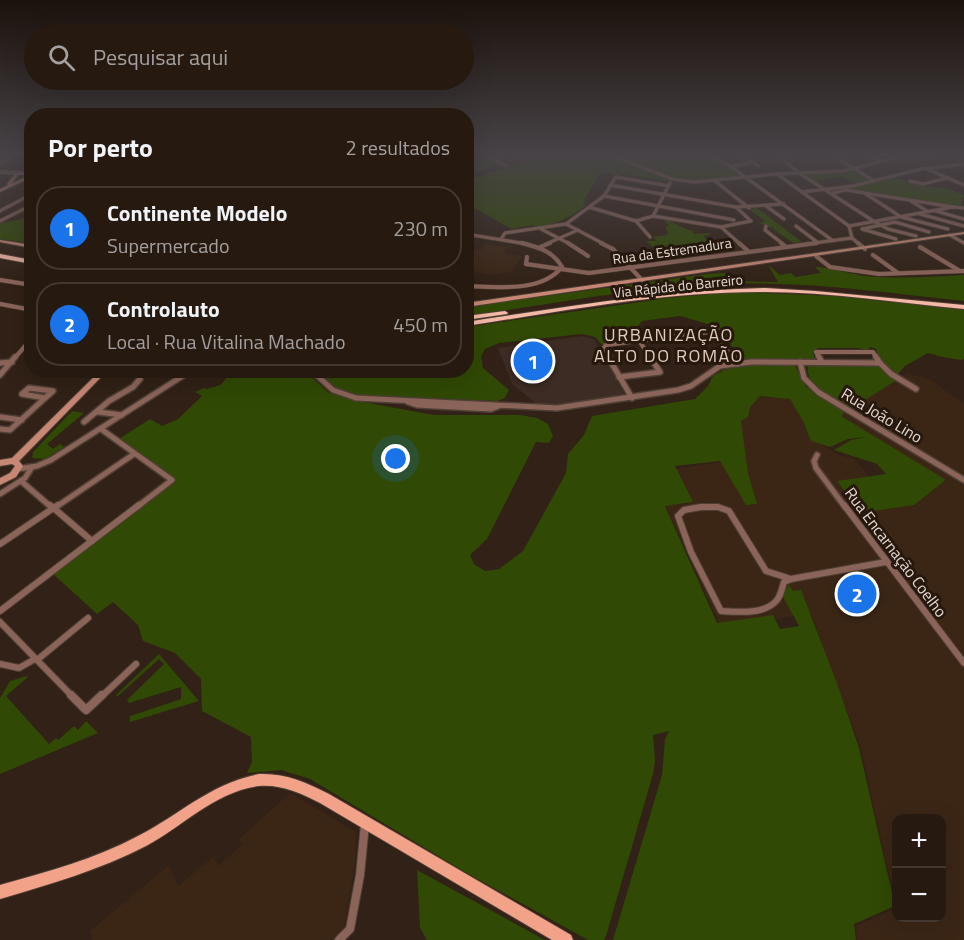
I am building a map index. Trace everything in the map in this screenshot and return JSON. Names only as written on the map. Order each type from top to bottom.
[{"type":"highway","points":[[0,251],[24,255]]},
{"type":"highway","points":[[0,256],[24,260]]},
{"type":"highway","name":"Via Rápida do Barreiro","points":[[474,317],[722,286],[826,288],[964,302]]},
{"type":"highway","name":"Via Rápida do Barreiro","points":[[474,323],[670,296],[731,291],[826,293],[964,307]]},
{"type":"main road","points":[[474,304],[865,249],[949,232],[964,233]]},
{"type":"main road","points":[[0,241],[24,246]]},
{"type":"main road","points":[[0,463],[14,461],[98,378]]},
{"type":"main road","points":[[92,384],[99,378]]},
{"type":"main road","points":[[0,482],[9,478],[18,469],[18,464],[14,461]]},
{"type":"main road","points":[[0,892],[83,867],[142,840],[223,792],[258,780],[286,782],[311,791],[566,940]]},
{"type":"street","points":[[0,211],[24,198]]},
{"type":"street","points":[[501,238],[505,233],[566,224],[601,198]]},
{"type":"street","points":[[614,198],[734,220]]},
{"type":"street","points":[[653,216],[662,198]]},
{"type":"street","points":[[680,198],[749,208],[784,204]]},
{"type":"street","points":[[736,198],[749,208]]},
{"type":"street","points":[[775,198],[832,240]]},
{"type":"street","points":[[810,198],[849,226],[852,238],[865,249]]},
{"type":"street","points":[[840,198],[880,225],[916,236]]},
{"type":"street","points":[[872,198],[901,217],[949,232],[964,243]]},
{"type":"street","points":[[900,198],[964,208]]},
{"type":"street","points":[[908,199],[927,212]]},
{"type":"street","points":[[717,217],[721,205]]},
{"type":"street","points":[[765,206],[784,219]]},
{"type":"street","points":[[589,207],[636,221],[650,237]]},
{"type":"street","points":[[636,221],[653,216],[721,227],[751,221],[736,207]]},
{"type":"street","points":[[849,226],[953,207]]},
{"type":"street","points":[[0,221],[24,209]]},
{"type":"street","points":[[934,210],[964,219]]},
{"type":"street","points":[[918,213],[964,226]]},
{"type":"street","points":[[896,239],[862,229],[894,222],[929,232]]},
{"type":"street","points":[[566,224],[613,249],[642,280]]},
{"type":"street","points":[[557,226],[572,233]]},
{"type":"street","points":[[766,226],[765,230],[785,246]]},
{"type":"street","points":[[795,226],[818,242]]},
{"type":"street","points":[[549,227],[566,236]]},
{"type":"street","points":[[721,227],[748,251]]},
{"type":"street","points":[[540,228],[588,256]]},
{"type":"street","points":[[538,248],[578,230]]},
{"type":"street","points":[[510,240],[516,232]]},
{"type":"street","points":[[474,235],[501,238],[538,248],[558,258],[562,264],[561,270],[551,278],[532,284],[506,287],[474,286]]},
{"type":"street","name":"Rua da Estremadura","points":[[561,270],[589,273],[852,238]]},
{"type":"street","points":[[920,247],[962,271]]},
{"type":"street","points":[[873,255],[900,274]]},
{"type":"street","points":[[816,256],[830,267],[844,270],[900,274],[962,271]]},
{"type":"street","points":[[527,257],[525,264],[561,270]]},
{"type":"street","points":[[0,280],[24,284]]},
{"type":"street","points":[[532,284],[538,295]]},
{"type":"street","points":[[0,304],[24,308]]},
{"type":"street","points":[[632,398],[602,347],[710,332],[738,364]]},
{"type":"street","points":[[619,377],[660,372],[640,342]]},
{"type":"street","points":[[0,375],[24,348]]},
{"type":"street","points":[[822,362],[816,351],[873,352],[890,373],[916,389]]},
{"type":"street","points":[[0,363],[12,362]]},
{"type":"street","points":[[320,378],[333,390],[357,398],[403,400],[417,405],[449,407],[491,409],[502,405],[557,408],[678,390],[695,384],[720,366],[800,362],[880,363]]},
{"type":"street","name":"Rua João Lino","points":[[800,362],[804,378],[818,392],[964,480]]},
{"type":"street","points":[[84,422],[109,401],[133,387],[141,378]]},
{"type":"street","points":[[18,469],[51,460],[180,378]]},
{"type":"street","points":[[0,429],[10,430],[22,420],[46,398],[53,391],[29,388],[22,394],[46,398]]},
{"type":"street","points":[[98,412],[122,415]]},
{"type":"street","points":[[0,417],[22,420]]},
{"type":"street","points":[[0,611],[172,480],[101,429]]},
{"type":"street","points":[[0,544],[134,454]]},
{"type":"street","name":"Rua Encarnação Coelho","points":[[817,455],[814,461],[816,468],[964,663]]},
{"type":"street","points":[[0,494],[21,481],[32,467]]},
{"type":"street","points":[[21,481],[92,541]]},
{"type":"street","points":[[791,579],[766,571],[734,516],[722,507],[684,510],[678,516],[691,552],[721,611],[758,609],[772,604],[778,599],[784,582],[791,579],[886,562]]},
{"type":"street","points":[[0,664],[18,669],[27,666],[88,618]]},
{"type":"street","points":[[0,622],[86,710],[136,664]]},
{"type":"street","points":[[339,940],[350,929],[360,875],[365,822]]},
{"type":"shaded area","points":[[485,244],[507,247],[504,253],[522,256],[513,271],[493,275],[474,271],[474,250],[482,249]]},
{"type":"shaded area","points":[[582,336],[594,339],[627,399],[557,408],[541,407],[512,384],[498,348]]},
{"type":"shaded area","points":[[907,373],[931,380],[964,404],[964,940],[857,940],[856,926],[892,910],[892,922],[946,922],[946,814],[892,814],[892,888],[861,749],[811,613],[721,628],[665,505],[688,504],[676,469],[744,458],[741,420],[756,397],[790,398],[814,440],[839,455],[854,459],[870,477],[838,482],[863,513],[914,505],[946,481],[840,416],[844,412],[818,396],[823,391],[852,409]]},
{"type":"shaded area","points":[[290,793],[356,832],[355,863],[342,940],[92,940],[90,931],[169,865],[178,886],[214,856],[218,866],[242,845],[239,839]]},
{"type":"green space","points":[[474,198],[585,198],[583,204],[586,205],[562,220],[535,227],[533,225],[512,229],[474,208]]},
{"type":"green space","points":[[903,198],[963,198],[961,205],[952,206]]},
{"type":"green space","points":[[757,208],[802,242],[793,243],[772,228],[773,226],[771,228],[759,223],[765,221],[749,209]]},
{"type":"green space","points":[[24,218],[24,242],[0,239],[0,223]]},
{"type":"green space","points":[[663,219],[693,231],[693,234],[708,233],[710,235],[703,236],[711,243],[663,251],[657,248],[661,252],[644,254],[645,250],[651,252],[655,249],[646,241],[656,241],[662,247],[653,237],[667,235],[665,227],[669,226]]},
{"type":"green space","points":[[768,265],[780,275],[791,273],[796,277],[821,273],[815,267],[877,277],[964,275],[964,301],[817,286],[728,284],[630,292],[474,315],[474,306],[707,274],[725,273],[725,277],[737,281],[778,282]]},
{"type":"green space","points":[[736,292],[835,296],[964,310],[964,359],[928,353],[905,366],[897,375],[884,364],[877,355],[876,349],[871,347],[867,350],[818,348],[813,353],[815,358],[813,360],[744,360],[715,326],[680,316],[642,321],[629,337],[606,340],[608,343],[602,345],[595,337],[582,334],[499,343],[485,349],[481,356],[483,368],[509,390],[505,398],[497,401],[358,395],[334,388],[322,378],[474,378],[474,326],[668,298]]},
{"type":"green space","points":[[808,364],[877,365],[895,381],[851,409],[815,386],[808,372]]},
{"type":"green space","points":[[750,365],[795,366],[806,387],[845,412],[841,416],[946,480],[914,505],[861,513],[837,481],[886,474],[877,464],[834,450],[851,440],[867,437],[848,439],[830,447],[811,441],[790,399],[760,396],[750,407],[748,417],[741,421],[748,473],[757,504],[746,505],[720,461],[675,466],[693,502],[665,506],[717,623],[773,615],[780,629],[799,626],[782,595],[789,585],[793,591],[801,590],[859,748],[892,893],[892,907],[854,924],[856,940],[613,940],[662,775],[665,739],[669,731],[653,735],[655,760],[653,774],[606,936],[604,940],[588,940],[465,872],[310,779],[281,770],[247,773],[252,762],[251,737],[202,711],[201,679],[175,653],[143,641],[138,625],[113,602],[97,614],[53,574],[176,482],[119,439],[150,419],[162,426],[178,419],[202,396],[195,392],[220,385],[227,378],[313,378],[329,393],[352,400],[434,415],[520,415],[537,418],[548,424],[553,436],[549,443],[536,442],[487,539],[470,555],[474,564],[485,571],[499,569],[523,551],[566,473],[568,454],[584,435],[592,416],[695,399],[708,386],[713,376],[724,370]]},
{"type":"green space","points":[[72,411],[84,413],[47,444],[53,449],[60,444],[64,447],[45,459],[32,458],[33,452]]},
{"type":"green space","points":[[159,654],[199,701],[130,722],[130,716],[181,699],[181,687],[129,703],[127,700],[164,664],[159,659],[117,697],[116,695]]},
{"type":"green space","points":[[28,677],[6,696],[49,744],[56,738],[58,740],[74,726],[78,730],[86,721],[98,733],[0,774],[0,698],[10,681]]},
{"type":"green space","points":[[417,870],[545,940],[427,940],[420,928]]},
{"type":"place","name":"Continente Modelo","points":[[533,361]]},
{"type":"place","name":"Controlauto","points":[[857,594]]},
{"type":"district","name":"URBANIZAÇÃO ALTO DO ROMÃO","points":[[669,345]]}]
